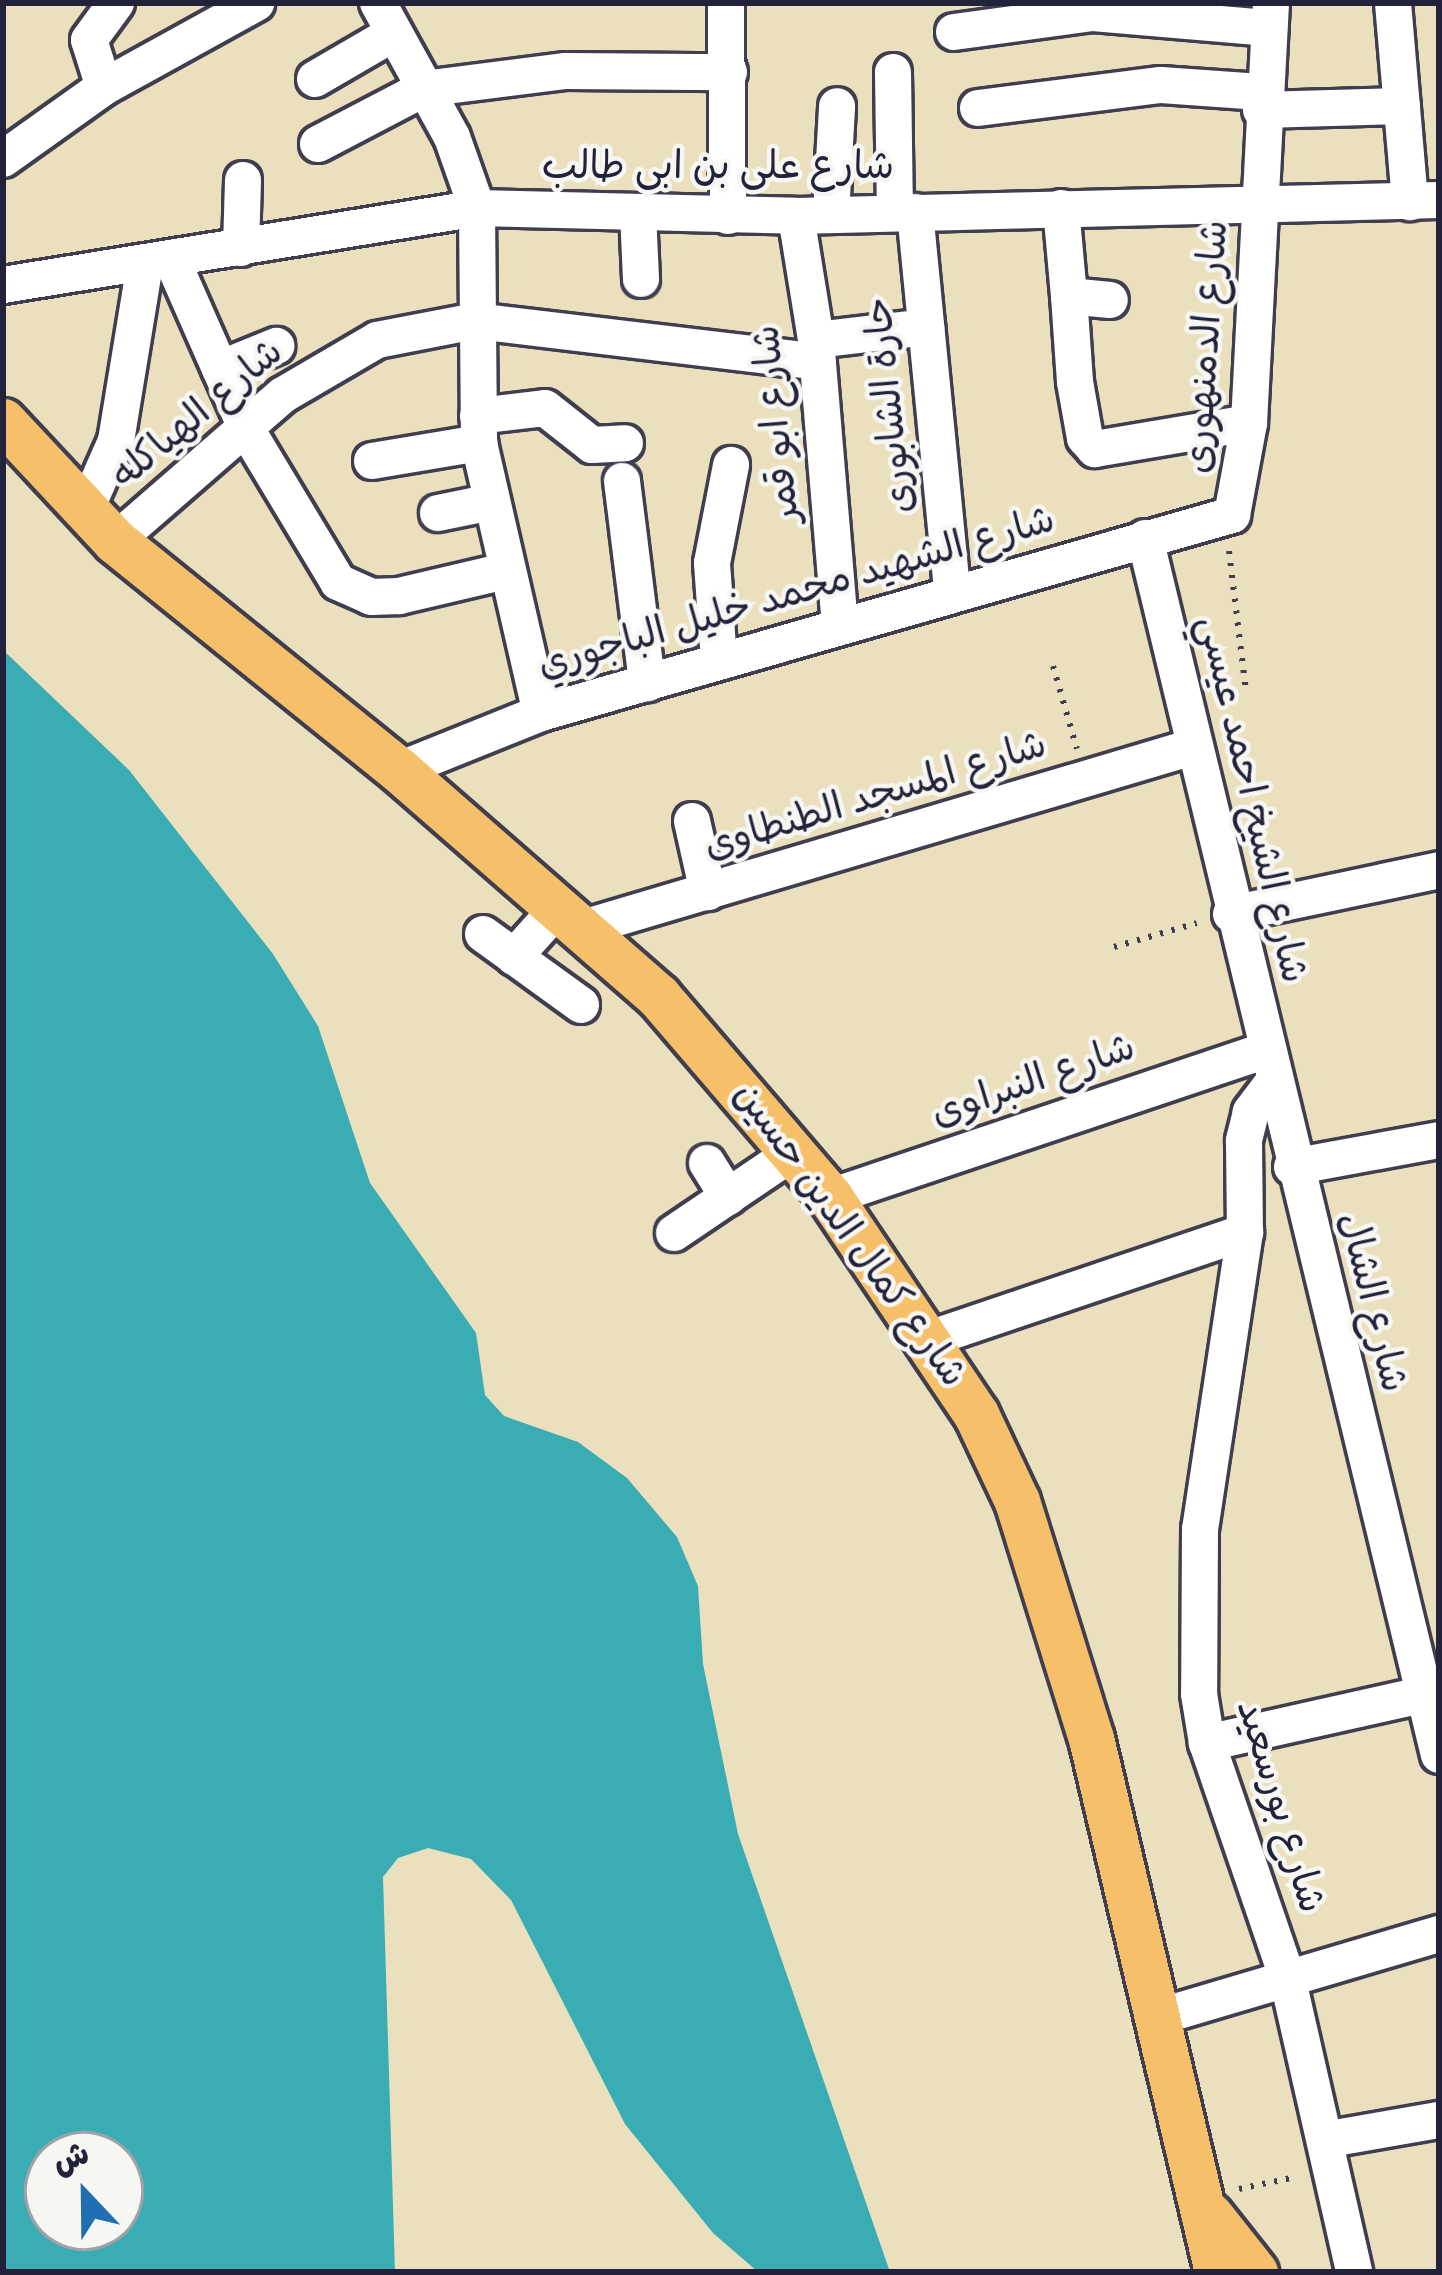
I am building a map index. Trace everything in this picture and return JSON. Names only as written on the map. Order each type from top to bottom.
[{"type":"main road","name":"شارع كمال الدين حسين","points":[[3,422],[100,526],[399,770],[570,918],[697,1037],[830,1197],[976,1414],[1031,1544],[1162,2016],[1216,2272]]},
{"type":"main road","points":[[1200,2197],[1255,2272]]},
{"type":"street","points":[[104,87],[88,44],[116,3]]},
{"type":"street","points":[[3,159],[104,87],[256,3]]},
{"type":"street","points":[[726,3],[728,216]]},
{"type":"street","points":[[1394,3],[1402,106],[1425,201]]},
{"type":"street","points":[[954,32],[1093,13],[1270,16]]},
{"type":"street","name":"شارع الدمنهورى","points":[[1225,519],[1239,502],[1250,423],[1261,101],[1270,16]]},
{"type":"street","points":[[315,80],[386,18],[452,136],[477,208],[478,429],[541,713]]},
{"type":"street","points":[[318,144],[424,89],[566,70],[729,72]]},
{"type":"street","name":"حارة الشابورى","points":[[893,72],[905,212],[926,327],[952,590]]},
{"type":"street","points":[[978,108],[1161,85],[1261,101],[1402,106]]},
{"type":"street","name":"شارع ابو قمر","points":[[837,106],[813,216],[817,351],[840,626]]},
{"type":"street","points":[[241,248],[243,180]]},
{"type":"street","name":"شارع على بن ابى طالب","points":[[3,286],[477,208],[813,216],[1425,201]]},
{"type":"street","points":[[1060,208],[1084,438],[1102,452],[1250,423]]},
{"type":"street","points":[[638,213],[641,279]]},
{"type":"street","points":[[159,262],[321,562],[352,592],[399,596],[506,571]]},
{"type":"street","points":[[100,526],[159,262]]},
{"type":"street","points":[[1070,296],[1110,299]]},
{"type":"street","name":"شارع الهياكله","points":[[100,526],[248,432],[283,395],[377,340],[476,321],[817,351],[926,327]]},
{"type":"street","points":[[220,369],[276,346]]},
{"type":"street","points":[[372,460],[545,409],[592,446],[625,443]]},
{"type":"street","points":[[719,661],[712,563],[731,465]]},
{"type":"street","points":[[622,482],[647,682]]},
{"type":"street","points":[[438,513],[492,502]]},
{"type":"street","name":"شارع الشهيد محمد خليل الباجوري","points":[[399,770],[541,713],[952,590],[1225,519]]},
{"type":"street","name":"شارع الشيخ احمد عيسي","points":[[1145,538],[1270,1065]]},
{"type":"street","name":"شارع المسجد الطنطاوى","points":[[570,918],[708,892],[1193,747]]},
{"type":"street","points":[[692,820],[708,892]]},
{"type":"street","points":[[1231,914],[1439,870]]},
{"type":"street","points":[[514,957],[570,918]]},
{"type":"street","points":[[483,934],[581,1005]]},
{"type":"street","name":"شارع الشال","points":[[1270,1065],[1292,1167],[1433,1693],[1439,1754]]},
{"type":"street","name":"شارع النبراوى","points":[[830,1197],[1270,1065]]},
{"type":"street","name":"شارع بورسعيد","points":[[1270,1065],[1244,1141],[1245,1232],[1200,1529],[1196,1615],[1207,1743],[1287,1976],[1332,2154],[1354,2272]]},
{"type":"street","points":[[1292,1167],[1439,1140]]},
{"type":"street","points":[[674,1233],[795,1151]]},
{"type":"street","points":[[707,1162],[728,1197]]},
{"type":"street","points":[[926,1340],[1245,1232]]},
{"type":"street","points":[[1207,1743],[1433,1693]]},
{"type":"street","points":[[1162,2016],[1439,1934]]},
{"type":"street","points":[[1332,2154],[1439,2120]]},
{"type":"path","name":"شارع الدمنهورى","points":[[1225,519],[1246,691]]},
{"type":"path","points":[[1053,666],[1085,779]]},
{"type":"path","points":[[1114,947],[1231,914]]},
{"type":"path","points":[[1200,2197],[1332,2154]]},
{"type":"water","points":[[3,650],[129,770],[273,954],[318,1026],[370,1183],[476,1333],[485,1395],[504,1416],[578,1442],[627,1478],[677,1537],[698,1586],[703,1664],[738,1834],[890,2272],[758,2272],[713,2233],[625,2124],[511,1900],[471,1859],[428,1848],[398,1858],[383,1877],[395,2272],[3,2272]]}]
